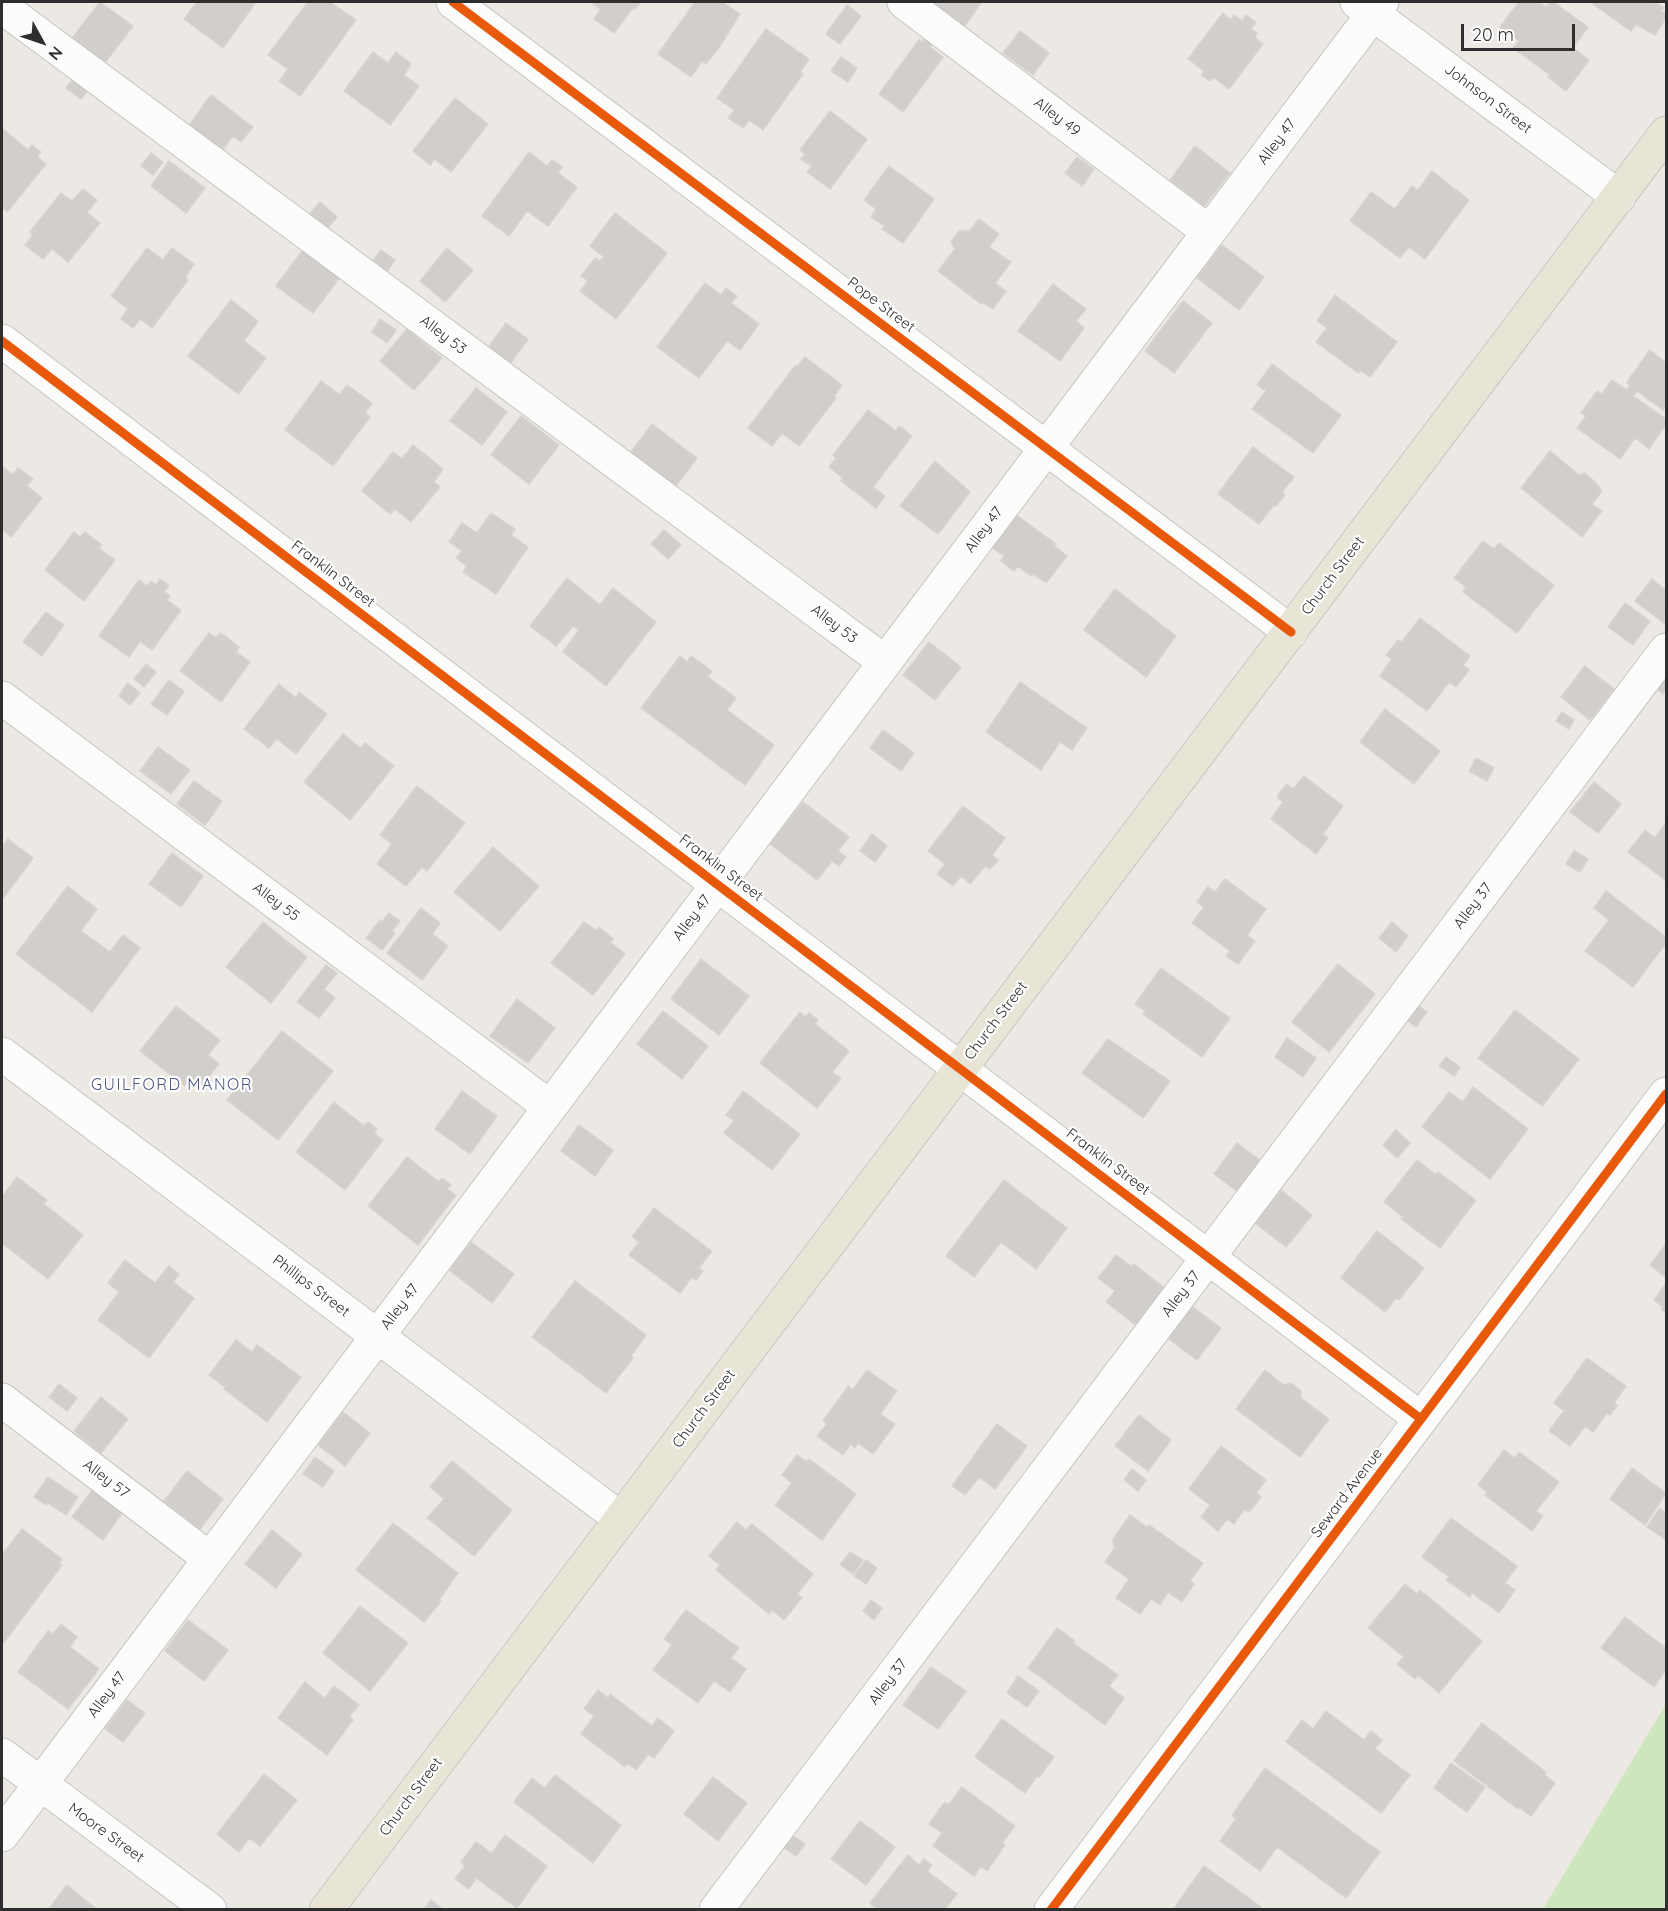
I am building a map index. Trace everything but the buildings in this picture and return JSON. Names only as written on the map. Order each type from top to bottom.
[{"type":"main road","name":"Church Street","points":[[326,1910],[1666,134]]},
{"type":"street","name":"Pope Street","points":[[453,2],[1291,632]]},
{"type":"street","name":"Alley 49","points":[[904,2],[1209,232]]},
{"type":"street","name":"Alley 53","points":[[2,4],[885,662]]},
{"type":"street","name":"Alley 47","points":[[2,1836],[1209,232],[1371,6]]},
{"type":"street","name":"Johnson Street","points":[[1371,6],[1618,197]]},
{"type":"street","name":"Franklin Street","points":[[2,341],[1421,1419]]},
{"type":"street","name":"Alley 37","points":[[716,1910],[1666,650]]},
{"type":"street","name":"Alley 55","points":[[2,698],[550,1107]]},
{"type":"street","name":"Phillips Street","points":[[2,1054],[621,1519]]},
{"type":"street","name":"Seward Avenue","points":[[1051,1910],[1666,1094]]},
{"type":"street","name":"Alley 57","points":[[2,1400],[210,1559]]},
{"type":"street","name":"Moore Street","points":[[2,1755],[210,1910]]},
{"type":"green space","points":[[1666,1704],[1666,1909],[1543,1909]]},
{"type":"cycle path","points":[[453,2],[1291,632]]},
{"type":"cycle path","points":[[2,341],[1421,1419]]},
{"type":"cycle path","points":[[1051,1910],[1666,1094]]},
{"type":"district","name":"GUILFORD MANOR","points":[[172,1085]]}]
